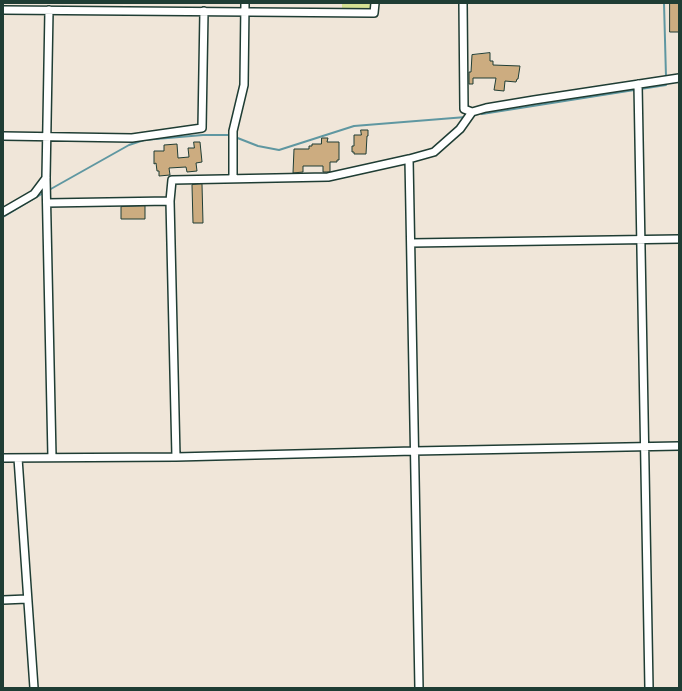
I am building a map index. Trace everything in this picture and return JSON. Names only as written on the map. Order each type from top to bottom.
[{"type":"street","points":[[233,179],[233,135],[244,85],[245,3]]},
{"type":"street","points":[[3,10],[374,13],[375,3]]},
{"type":"street","points":[[463,3],[464,109],[472,112],[486,108],[534,100],[638,88],[679,78]]},
{"type":"street","points":[[49,10],[48,136],[46,178],[52,457]]},
{"type":"street","points":[[3,136],[132,138],[202,128],[204,11]]},
{"type":"street","points":[[638,88],[649,688]]},
{"type":"street","points":[[176,457],[170,201],[172,180],[328,177],[409,159],[434,152],[460,129],[472,112]]},
{"type":"street","points":[[409,159],[419,688]]},
{"type":"street","points":[[3,212],[34,194],[46,178]]},
{"type":"street","points":[[47,196],[170,201]]},
{"type":"street","points":[[411,243],[679,239]]},
{"type":"street","points":[[3,458],[176,457],[679,446]]},
{"type":"street","points":[[18,458],[34,688]]},
{"type":"street","points":[[3,600],[27,599]]},
{"type":"green space","points":[[342,3],[372,3],[372,9],[342,9]]},
{"type":"building","points":[[670,3],[679,3],[679,32],[670,32]]},
{"type":"building","points":[[490,53],[490,61],[493,61],[493,65],[520,66],[518,79],[516,82],[505,81],[504,91],[494,90],[496,78],[473,78],[473,84],[469,84],[469,72],[471,72],[472,55]]},
{"type":"building","points":[[361,130],[368,130],[366,154],[354,154],[354,152],[352,152],[352,146],[354,146],[354,135],[361,135]]},
{"type":"building","points":[[322,138],[328,138],[327,142],[339,142],[339,160],[337,160],[337,162],[330,162],[330,172],[323,172],[323,166],[303,166],[303,172],[293,173],[294,149],[309,149],[309,146],[312,146],[312,144],[321,144]]},
{"type":"building","points":[[194,142],[200,142],[202,162],[196,163],[197,171],[187,172],[186,167],[169,168],[170,175],[159,176],[156,163],[154,164],[154,151],[164,151],[164,145],[177,144],[178,158],[189,157],[188,148],[194,148]]},
{"type":"building","points":[[202,184],[203,223],[193,223],[192,185]]},
{"type":"building","points":[[145,206],[145,219],[121,219],[121,207]]},
{"type":"waterway","points":[[664,3],[666,77]]},
{"type":"waterway","points":[[482,114],[666,85],[666,82]]},
{"type":"waterway","points":[[235,137],[258,146],[279,150],[354,126],[466,117]]},
{"type":"waterway","points":[[49,190],[129,145],[144,140],[203,135],[231,135]]},
{"type":"waterway","points":[[3,217],[45,192]]}]
